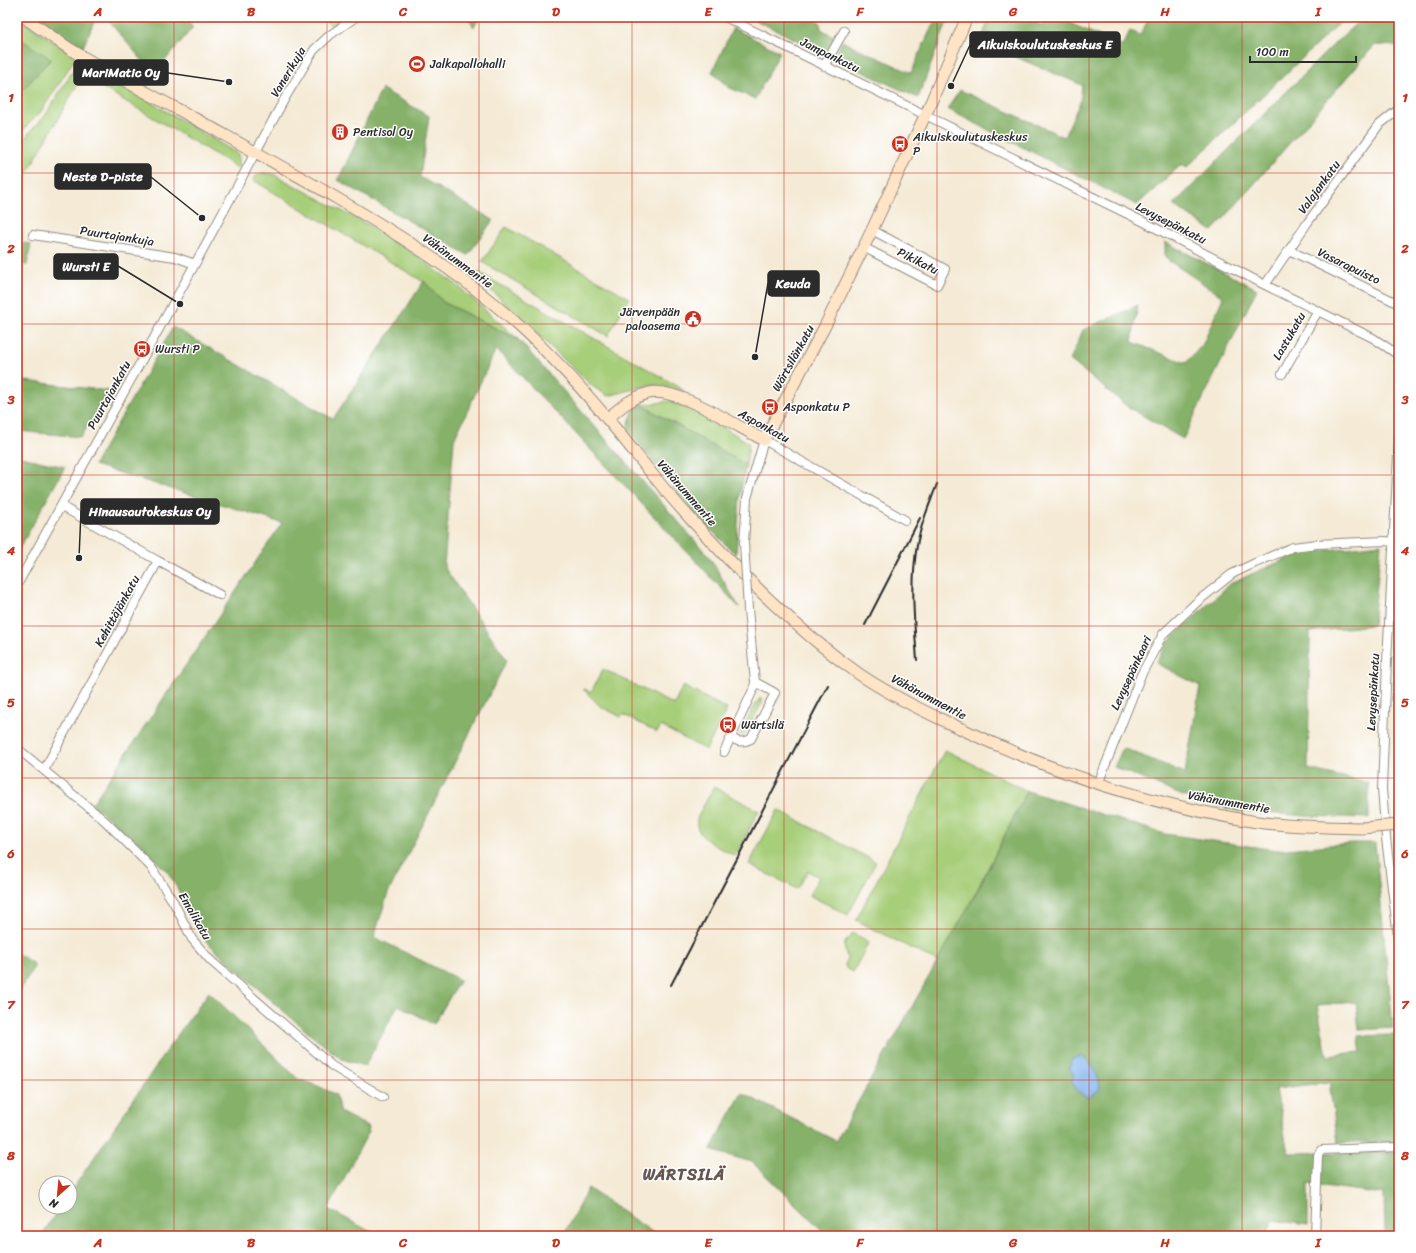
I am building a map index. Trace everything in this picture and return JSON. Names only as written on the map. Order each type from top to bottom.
[{"type":"main road","name":"Vähänummentie","points":[[24,17],[69,48],[102,68],[256,152],[378,223],[472,286],[505,313],[552,358],[607,419],[685,513],[758,588],[798,626],[861,675],[921,710],[982,739],[1098,784],[1144,797],[1193,810],[1262,822],[1362,828],[1399,826]]},
{"type":"main road","name":"Wärtsilänkatu","points":[[764,440],[824,328],[872,230],[925,115],[967,17]]},
{"type":"main road","name":"Asponkatu","points":[[607,419],[631,399],[650,392],[673,395],[694,402],[764,440]]},
{"type":"street","name":"Vanerikuja","points":[[256,152],[285,98],[314,50],[330,35],[356,17]]},
{"type":"street","name":"Jampankatu","points":[[725,17],[925,115]]},
{"type":"street","points":[[824,66],[844,31]]},
{"type":"street","name":"Valajankatu","points":[[1265,285],[1308,222],[1379,125],[1399,109]]},
{"type":"street","name":"Levysepänkatu","points":[[925,115],[1144,222],[1265,285],[1373,338],[1398,355]]},
{"type":"street","name":"Puurtajankatu","points":[[17,585],[256,152]]},
{"type":"street","name":"Pikikatu","points":[[863,247],[936,285],[945,269],[872,230]]},
{"type":"street","name":"Puurtajankuja","points":[[33,236],[175,257],[195,264]]},
{"type":"street","name":"Vasarapuisto","points":[[1289,250],[1399,304]]},
{"type":"street","name":"Lastukatu","points":[[1282,374],[1318,311]]},
{"type":"street","name":"Levysepänkatu","points":[[1399,438],[1383,742],[1382,789],[1386,838],[1399,946]]},
{"type":"street","name":"Asponkatu","points":[[764,440],[905,520]]},
{"type":"street","name":"Wärtsilänkatu","points":[[724,752],[752,695],[755,682],[748,609],[744,543],[747,498],[764,440]]},
{"type":"street","points":[[61,506],[220,595]]},
{"type":"street","name":"Levysepänkaari","points":[[1098,784],[1141,675],[1163,634],[1198,601],[1232,574],[1293,547],[1317,544],[1385,541],[1393,542]]},
{"type":"street","name":"Kehittäjänkatu","points":[[44,770],[158,561]]},
{"type":"street","points":[[730,738],[738,742],[746,742],[751,739],[775,693],[755,682]]},
{"type":"street","name":"Emalikatu","points":[[17,748],[105,821],[151,867],[174,903],[192,939],[209,959],[332,1066],[382,1097]]},
{"type":"street","points":[[1315,1236],[1318,1155],[1322,1150],[1399,1147]]},
{"type":"green space","points":[[17,17],[76,57],[40,113],[17,136],[17,96],[51,59],[17,37]]},
{"type":"green space","points":[[35,17],[96,17],[96,18],[82,49]]},
{"type":"green space","points":[[105,17],[186,17],[193,27],[154,74]]},
{"type":"green space","points":[[322,17],[348,17],[333,28]]},
{"type":"green space","points":[[467,17],[480,17],[474,27]]},
{"type":"green space","points":[[749,17],[810,17],[820,22],[821,29],[837,38],[828,55]]},
{"type":"green space","points":[[936,17],[949,17],[918,98],[834,58],[842,41],[911,73]]},
{"type":"green space","points":[[990,17],[1018,17],[1042,25],[1045,23],[1048,24],[1052,17],[1056,17],[1122,46],[1130,31],[1141,35],[1149,17],[1346,17],[1187,167],[1182,164],[1137,205],[947,109],[960,90],[1064,137],[1080,102],[1082,85],[980,42]]},
{"type":"green space","points":[[1363,17],[1399,17],[1399,46],[1375,45],[1212,231],[1173,205],[1332,46]]},
{"type":"green space","points":[[733,28],[780,52],[755,99],[728,87],[712,72]]},
{"type":"green space","points":[[17,37],[51,59],[17,96]]},
{"type":"green space","points":[[80,60],[238,154],[240,165],[238,168],[73,70]]},
{"type":"green space","points":[[72,72],[81,78],[17,191],[17,146],[45,116]]},
{"type":"green space","points":[[382,89],[429,116],[420,177],[493,220],[468,255],[338,180]]},
{"type":"green space","points":[[263,173],[273,174],[387,235],[457,285],[519,340],[443,302],[424,282],[253,180],[257,175]]},
{"type":"green space","points":[[506,227],[629,298],[608,336],[482,262]]},
{"type":"green space","points":[[17,242],[31,244],[27,265],[17,264]]},
{"type":"green space","points":[[1165,242],[1257,289],[1183,439],[1128,407],[1070,360],[1083,330],[1138,305],[1132,342],[1186,363],[1203,344],[1223,297],[1165,258]]},
{"type":"green space","points":[[478,272],[684,391],[653,384],[608,396],[592,386],[477,277]]},
{"type":"green space","points":[[424,281],[443,302],[519,340],[710,558],[739,607],[496,349],[454,440],[444,567],[507,660],[388,893],[374,937],[460,980],[434,1024],[398,1005],[365,1066],[342,1059],[313,1037],[230,964],[204,939],[193,915],[167,871],[92,804],[282,523],[94,465],[173,327],[333,419]]},
{"type":"green space","points":[[17,380],[109,391],[81,437],[17,431]]},
{"type":"green space","points":[[671,401],[692,408],[749,443],[746,465],[642,405]]},
{"type":"green space","points":[[642,405],[746,465],[740,496],[736,555],[688,507],[627,428],[634,409]]},
{"type":"green space","points":[[17,456],[65,467],[17,553]]},
{"type":"green space","points":[[1381,544],[1373,625],[1310,632],[1308,769],[1369,783],[1369,818],[1306,816],[1237,811],[1183,796],[1114,767],[1123,748],[1185,773],[1200,686],[1156,663],[1168,641],[1231,583],[1300,553]]},
{"type":"green space","points":[[603,669],[674,705],[683,686],[727,709],[706,750],[661,726],[657,732],[622,714],[621,717],[600,706],[584,689],[591,692]]},
{"type":"green space","points":[[759,699],[762,699],[762,703],[745,734],[741,735],[740,732]]},
{"type":"green space","points":[[945,750],[1027,791],[940,963],[856,920]]},
{"type":"green space","points":[[714,787],[759,811],[735,856],[710,842],[700,833],[697,827],[697,820]]},
{"type":"green space","points":[[1027,791],[1165,834],[1276,850],[1351,843],[1375,843],[1393,1028],[1359,1030],[1356,1002],[1317,1005],[1327,1055],[1361,1052],[1358,1036],[1394,1035],[1399,1078],[1399,1142],[1338,1143],[1329,1082],[1276,1089],[1288,1153],[1399,1152],[1399,1236],[1385,1236],[1384,1194],[1308,1184],[1308,1225],[1273,1220],[1266,1236],[828,1236],[752,1162],[710,1150],[742,1093],[836,1141],[975,895]]},
{"type":"green space","points":[[778,810],[876,862],[848,915],[809,895],[819,877],[808,871],[797,889],[749,864]]},
{"type":"green space","points":[[1399,842],[1399,884],[1394,843]]},
{"type":"green space","points":[[853,933],[869,942],[853,972],[846,968],[845,965],[847,958],[844,946],[846,941]]},
{"type":"green space","points":[[17,953],[35,965],[17,995]]},
{"type":"green space","points":[[209,992],[298,1079],[318,1086],[336,1095],[340,1112],[367,1126],[369,1131],[328,1209],[379,1236],[41,1236],[55,1215],[78,1215],[78,1181],[171,1044]]},
{"type":"green space","points":[[588,1188],[658,1236],[563,1236]]},
{"type":"water","points":[[1082,1056],[1089,1062],[1097,1075],[1100,1089],[1088,1098],[1080,1093],[1075,1086],[1072,1081],[1074,1075],[1069,1068],[1072,1059]]},
{"type":"railway","points":[[917,660],[913,600],[914,570],[918,540],[926,512],[937,484]]},
{"type":"railway","points":[[865,625],[920,518]]},
{"type":"railway","points":[[671,985],[828,685]]},
{"type":"place","name":"Jalkapallohalli","points":[[417,64]]},
{"type":"place","name":"MariMatic Oy","points":[[229,82]]},
{"type":"place","name":"Aikuiskoulutuskeskus E","points":[[951,86]]},
{"type":"place","name":"Pentisol Oy","points":[[340,132]]},
{"type":"place","name":"Aikuiskoulutuskeskus P","points":[[900,144]]},
{"type":"place","name":"Neste D-piste","points":[[202,218]]},
{"type":"place","name":"Wursti E","points":[[180,304]]},
{"type":"place","name":"Järvenpään paloasema","points":[[693,319]]},
{"type":"place","name":"Wursti P","points":[[142,349]]},
{"type":"place","name":"Keuda","points":[[755,357]]},
{"type":"place","name":"Asponkatu P","points":[[770,407]]},
{"type":"place","name":"Hinausautokeskus Oy","points":[[79,558]]},
{"type":"place","name":"Wärtsilä","points":[[728,725]]},
{"type":"district","name":"WÄRTSILÄ","points":[[684,1174]]}]
